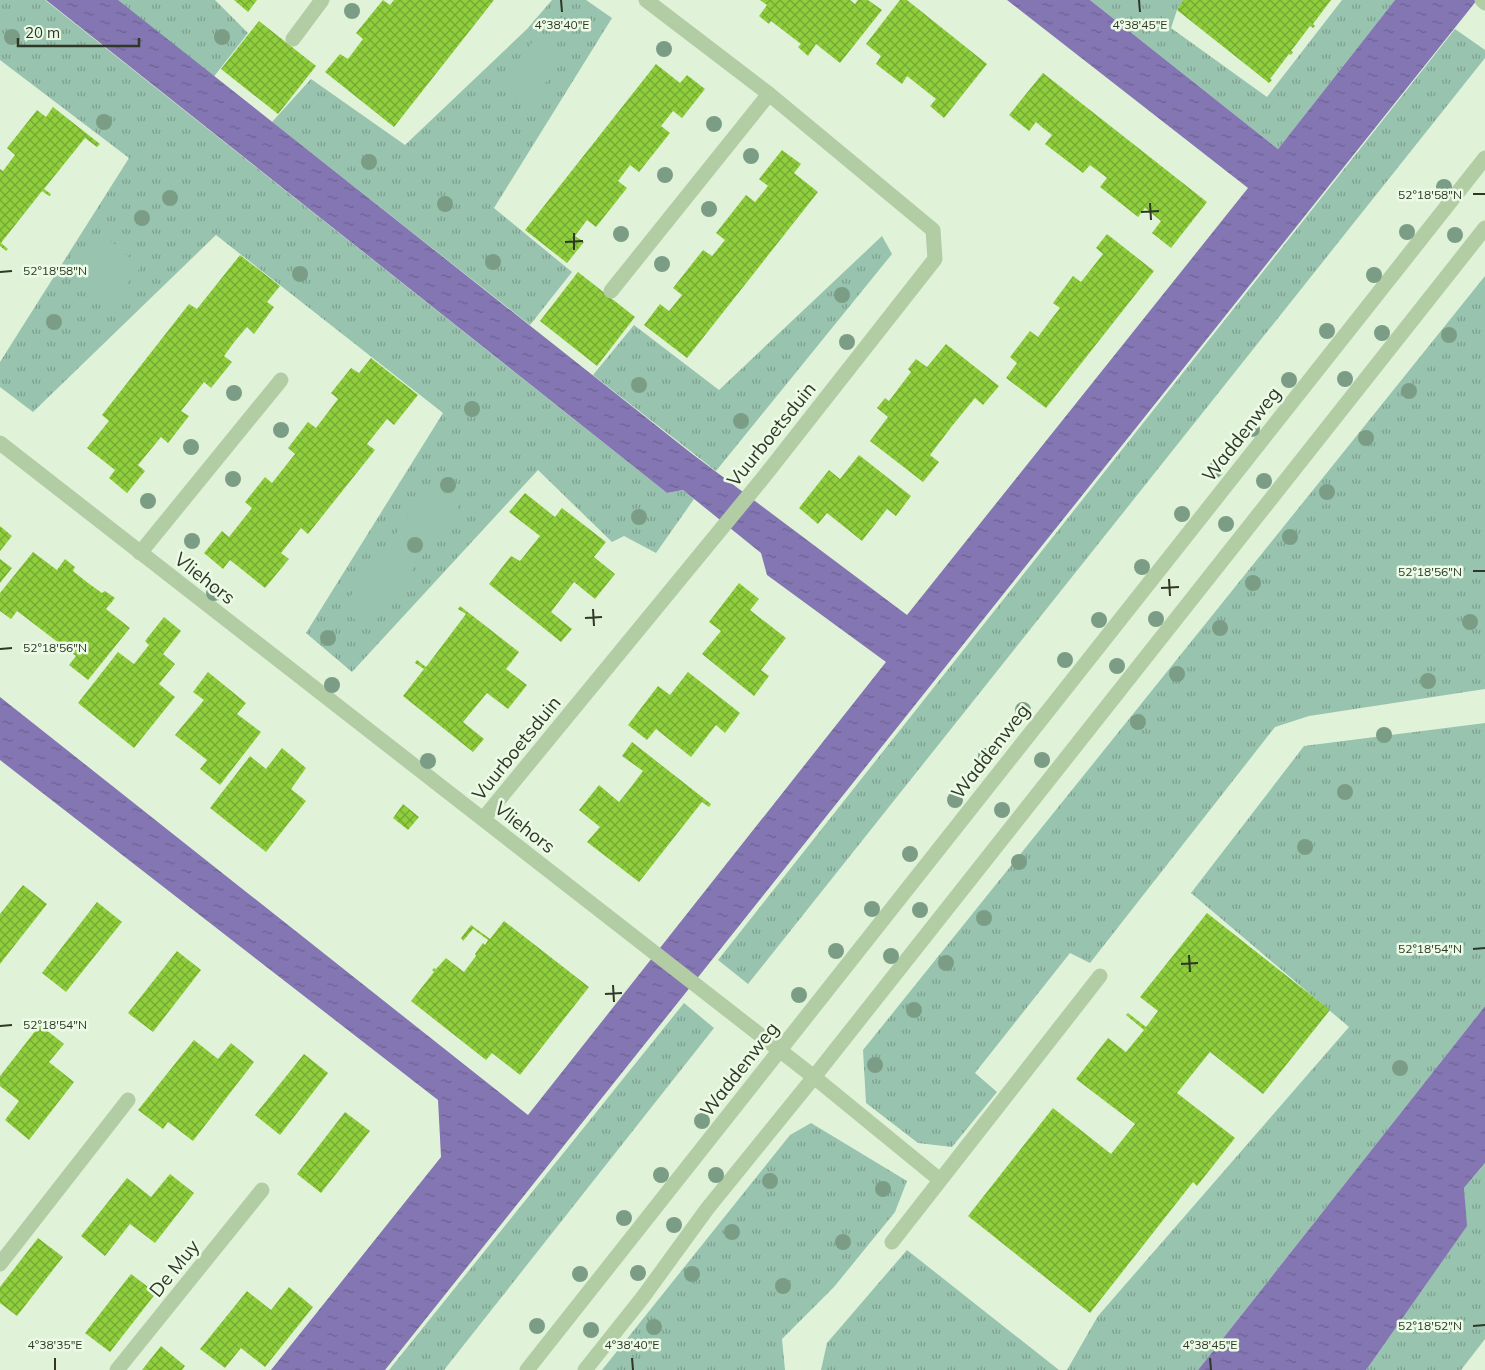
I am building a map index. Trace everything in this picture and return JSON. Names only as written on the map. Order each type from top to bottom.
[{"type":"street","points":[[293,39],[322,0]]},
{"type":"street","name":"Vuurboetsduin","points":[[484,819],[763,478],[935,259],[934,230],[770,94],[646,0]]},
{"type":"street","points":[[1482,0],[1485,3]]},
{"type":"street","points":[[611,291],[770,94]]},
{"type":"street","name":"Waddenweg","points":[[527,1370],[1485,158]]},
{"type":"street","points":[[585,1370],[643,1297],[707,1209],[814,1077],[1485,228]]},
{"type":"street","points":[[140,553],[281,380]]},
{"type":"street","name":"Vliehors","points":[[0,443],[712,997],[940,1180]]},
{"type":"street","points":[[892,1242],[1100,976]]},
{"type":"street","points":[[0,1264],[128,1100]]},
{"type":"street","name":"De Muy","points":[[117,1370],[262,1190]]},
{"type":"green space","points":[[0,0],[45,0],[667,493],[683,490],[694,499],[656,553],[624,536],[612,542],[538,470],[352,672],[306,633],[443,413],[216,235],[33,412],[0,387],[0,362],[129,158],[0,60]]},
{"type":"green space","points":[[116,0],[215,0],[248,33],[212,79]]},
{"type":"green space","points":[[552,0],[586,0],[612,18],[494,208],[572,272],[530,325],[272,122],[311,79],[405,145],[527,29]]},
{"type":"green space","points":[[1090,0],[1183,0],[1177,10],[1171,28],[1267,97],[1342,0],[1395,0],[1278,149]]},
{"type":"green space","points":[[1455,29],[1485,50],[1485,58],[748,984],[718,960]]},
{"type":"green space","points":[[534,40],[562,62],[527,106],[499,83]]},
{"type":"green space","points":[[882,236],[892,254],[716,471],[593,375],[634,325],[719,390]]},
{"type":"green space","points":[[106,237],[141,267],[107,308],[72,278]]},
{"type":"green space","points":[[1485,276],[1485,689],[1309,716],[1275,727],[1090,963],[1070,953],[975,1073],[997,1092],[952,1147],[918,1143],[866,1103],[863,1050]]},
{"type":"green space","points":[[432,484],[460,504],[369,630],[341,609]]},
{"type":"green space","points":[[1485,723],[1485,1006],[1198,1370],[1067,1370],[1098,1316],[1349,1027],[1191,893],[1304,746]]},
{"type":"green space","points":[[684,1003],[714,1028],[444,1370],[389,1370]]},
{"type":"green space","points":[[811,1123],[907,1181],[895,1212],[834,1287],[782,1339],[785,1370],[602,1370],[790,1135]]},
{"type":"green space","points":[[1485,1163],[1485,1339],[1461,1370],[1366,1370],[1466,1227],[1464,1188]]},
{"type":"green space","points":[[907,1250],[1059,1370],[821,1370],[827,1343]]},
{"type":"water","points":[[46,0],[118,0],[691,453],[907,615],[1248,188],[1007,0],[1090,0],[1278,149],[1395,0],[1477,0],[385,1370],[271,1370],[441,1157],[438,1100],[0,760],[0,697],[528,1115],[886,662],[767,575],[761,553],[683,490],[667,493]]},
{"type":"water","points":[[1485,1006],[1485,1163],[1464,1188],[1467,1226],[1366,1370],[1198,1370]]},
{"type":"building","points":[[234,0],[257,0],[248,12]]},
{"type":"building","points":[[383,0],[390,5],[394,0],[494,0],[394,127],[325,72],[340,54],[348,59],[363,39],[356,33]]},
{"type":"building","points":[[760,0],[850,0],[855,4],[858,0],[868,0],[882,10],[840,63],[816,44],[808,56],[798,47],[801,44],[771,21],[769,24],[759,16],[767,5]]},
{"type":"building","points":[[900,0],[907,0],[987,64],[944,118],[930,106],[936,99],[907,76],[902,84],[876,64],[881,56],[866,44]]},
{"type":"building","points":[[1183,0],[1331,0],[1313,24],[1315,26],[1313,28],[1310,26],[1291,51],[1293,52],[1291,55],[1289,54],[1270,79],[1272,80],[1269,83],[1177,10]]},
{"type":"building","points":[[259,21],[316,66],[278,114],[221,69]]},
{"type":"building","points":[[656,64],[680,83],[687,75],[705,89],[682,118],[673,111],[661,126],[670,133],[639,172],[630,165],[618,181],[627,188],[596,227],[587,220],[575,236],[584,242],[567,263],[525,230]]},
{"type":"building","points":[[1043,73],[1207,202],[1171,248],[1152,233],[1161,221],[1145,208],[1138,217],[1100,187],[1107,178],[1090,165],[1083,173],[1045,144],[1052,135],[1036,122],[1029,131],[1009,115]]},
{"type":"building","points":[[53,107],[100,144],[97,147],[85,138],[44,189],[51,194],[50,196],[42,191],[1,243],[8,249],[6,251],[0,246],[0,169],[3,171],[15,155],[7,148],[37,110],[46,117]]},
{"type":"building","points":[[782,150],[801,164],[794,173],[818,192],[687,358],[644,325],[660,304],[669,311],[682,295],[673,288],[703,250],[712,256],[725,240],[716,233],[746,195],[755,202],[768,186],[759,179]]},
{"type":"building","points":[[1107,234],[1154,271],[1046,408],[1006,378],[1017,363],[1010,357],[1030,331],[1038,337],[1060,308],[1053,303],[1073,276],[1081,282],[1103,254],[1096,248]]},
{"type":"building","points":[[240,255],[280,286],[267,302],[274,307],[254,334],[247,327],[235,341],[224,356],[232,362],[211,388],[204,382],[181,411],[189,416],[168,443],[161,437],[138,465],[145,471],[127,493],[109,478],[115,470],[87,448],[109,421],[102,415],[189,304],[197,309]]},
{"type":"building","points":[[578,272],[635,317],[597,366],[540,321]]},
{"type":"building","points":[[946,344],[999,386],[983,405],[975,398],[952,426],[930,455],[939,462],[923,482],[870,441],[888,417],[877,408],[885,398],[889,401],[911,372],[908,369],[916,359],[927,367]]},
{"type":"building","points":[[371,358],[418,395],[394,425],[387,419],[367,444],[375,450],[308,534],[301,528],[281,553],[289,559],[265,588],[230,560],[223,569],[204,553],[222,531],[229,537],[252,508],[245,502],[265,477],[272,483],[295,454],[288,448],[308,422],[316,428],[338,399],[331,393],[351,368],[359,373]]},
{"type":"building","points":[[859,455],[911,496],[896,516],[887,509],[862,541],[827,513],[818,524],[799,508],[829,470],[840,479]]},
{"type":"building","points":[[525,493],[555,517],[562,508],[606,542],[594,557],[615,574],[595,599],[574,582],[551,612],[572,629],[561,642],[489,584],[511,556],[520,561],[540,536],[509,512]]},
{"type":"building","points":[[0,526],[12,536],[0,551]]},
{"type":"building","points":[[33,552],[57,570],[65,559],[75,567],[73,571],[88,583],[102,593],[105,591],[115,598],[106,609],[130,628],[88,680],[69,665],[76,656],[17,611],[11,619],[0,611],[0,593]]},
{"type":"building","points":[[0,559],[12,568],[0,583]]},
{"type":"building","points":[[739,583],[759,599],[750,610],[786,638],[761,670],[769,676],[754,696],[702,654],[721,631],[709,622]]},
{"type":"building","points":[[460,606],[519,652],[506,669],[527,685],[508,709],[487,693],[463,722],[484,739],[473,752],[403,696],[424,669],[415,663],[416,661],[426,667],[466,614],[458,609]]},
{"type":"building","points":[[164,617],[181,631],[163,654],[175,664],[159,684],[175,697],[134,748],[78,703],[118,652],[134,664],[149,645],[145,641]]},
{"type":"building","points":[[208,672],[246,703],[237,714],[261,732],[220,785],[200,769],[207,760],[175,735],[204,700],[193,692]]},
{"type":"building","points":[[688,672],[740,713],[725,733],[716,725],[691,757],[656,729],[647,740],[628,725],[658,686],[670,695]]},
{"type":"building","points":[[632,742],[711,804],[709,807],[702,802],[639,882],[587,842],[600,827],[579,810],[599,785],[619,802],[631,787],[643,771],[622,756]]},
{"type":"building","points":[[282,748],[306,768],[291,789],[306,801],[266,852],[210,808],[250,756],[266,769]]},
{"type":"building","points":[[403,804],[419,817],[408,830],[393,818]]},
{"type":"building","points":[[23,885],[47,904],[0,964],[0,914]]},
{"type":"building","points":[[97,902],[122,922],[66,992],[42,973]]},
{"type":"building","points":[[1207,913],[1330,1010],[1263,1094],[1210,1052],[1177,1093],[1235,1138],[1197,1186],[1193,1182],[1090,1313],[968,1216],[1053,1108],[1111,1154],[1135,1124],[1076,1079],[1108,1038],[1126,1052],[1144,1030],[1126,1015],[1128,1013],[1146,1027],[1158,1011],[1140,997]]},
{"type":"building","points":[[504,921],[589,987],[520,1075],[492,1053],[486,1060],[411,1001],[434,972],[432,970],[436,969],[446,958],[464,972],[483,943],[485,945],[488,940],[473,929],[463,941],[461,938],[471,925],[490,939]]},
{"type":"building","points":[[177,951],[201,970],[153,1032],[128,1013]]},
{"type":"building","points":[[40,1025],[64,1044],[49,1062],[74,1082],[29,1140],[5,1120],[19,1101],[0,1086],[0,1076]]},
{"type":"building","points":[[194,1040],[218,1059],[231,1043],[254,1062],[193,1141],[168,1122],[163,1129],[138,1110]]},
{"type":"building","points":[[304,1054],[328,1073],[280,1135],[255,1115]]},
{"type":"building","points":[[345,1112],[370,1131],[321,1193],[297,1174]]},
{"type":"building","points":[[170,1174],[194,1193],[155,1243],[130,1224],[105,1256],[81,1236],[127,1178],[151,1197]]},
{"type":"building","points":[[38,1238],[63,1257],[17,1316],[0,1303],[0,1287]]},
{"type":"building","points":[[131,1274],[156,1293],[110,1352],[85,1333]]},
{"type":"building","points":[[289,1287],[313,1307],[265,1367],[241,1348],[225,1368],[200,1349],[247,1291],[271,1310]]},
{"type":"building","points":[[161,1346],[185,1366],[182,1370],[142,1370]]}]
